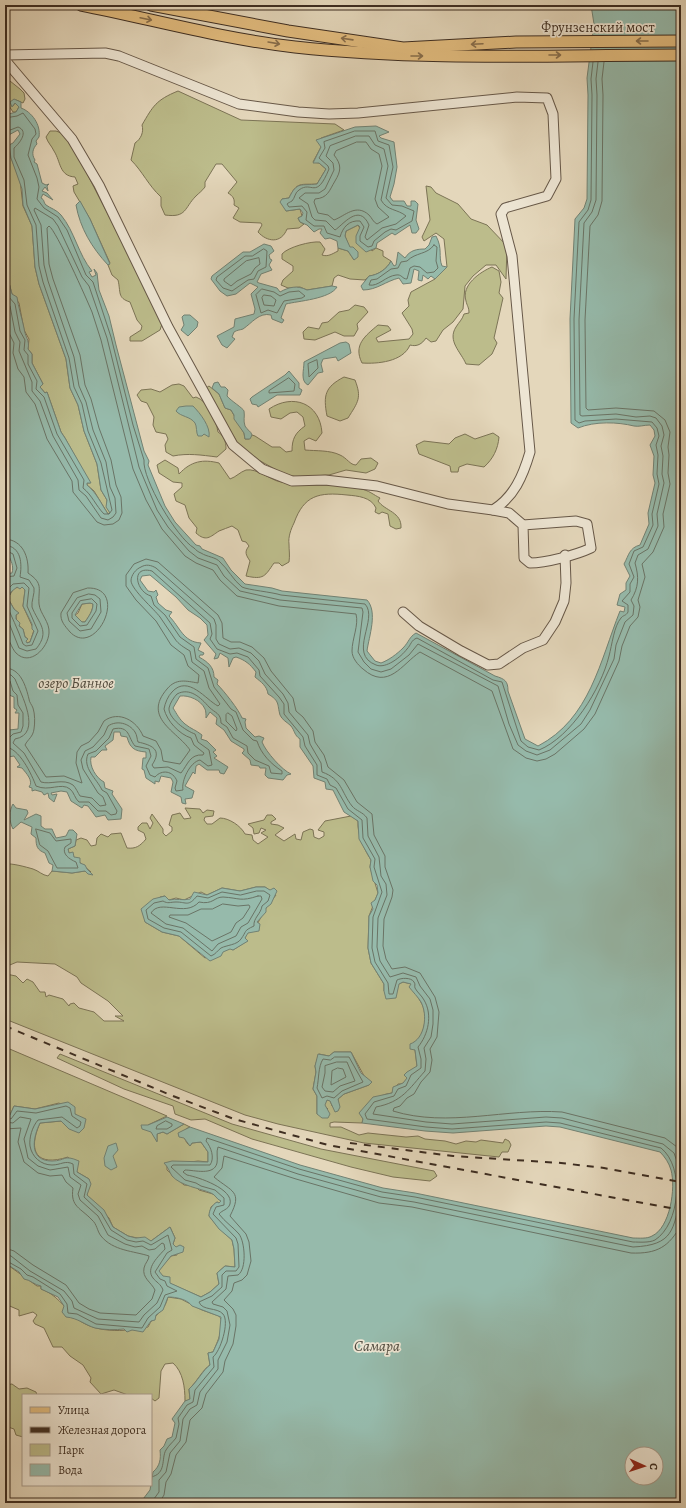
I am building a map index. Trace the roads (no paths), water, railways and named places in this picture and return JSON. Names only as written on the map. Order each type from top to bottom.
[{"type":"main road","name":"Фрунзенский мост","points":[[81,5],[230,36],[294,47],[407,56],[681,55]]},
{"type":"main road","name":"Фрунзенский мост","points":[[151,5],[288,31],[403,48],[516,42],[681,41]]},
{"type":"street","points":[[5,55],[105,52],[120,56],[239,104],[313,113],[358,114],[517,97],[547,98],[554,114],[556,179],[547,196],[505,208],[501,214],[512,256],[530,452],[525,470],[514,491],[506,502],[494,510]]},
{"type":"street","points":[[5,60],[72,140],[99,185],[168,327],[233,445],[262,469],[292,481],[325,480],[377,486],[448,504],[509,513],[523,525],[576,521],[587,524],[591,548],[582,552],[565,555],[538,563],[530,563],[524,558],[523,525]]},
{"type":"street","points":[[403,612],[419,626],[461,651],[488,665],[499,664],[523,648],[543,640],[555,622],[565,595],[565,555]]},
{"type":"water","name":"Самара","points":[[591,5],[681,5],[681,1503],[140,1503],[152,1486],[153,1472],[160,1462],[160,1450],[164,1446],[167,1439],[172,1437],[175,1423],[172,1419],[185,1401],[190,1399],[189,1389],[210,1365],[208,1353],[213,1352],[219,1339],[221,1317],[192,1306],[184,1300],[168,1297],[163,1310],[156,1315],[155,1320],[151,1321],[143,1332],[132,1330],[127,1332],[124,1329],[110,1330],[95,1328],[66,1317],[62,1312],[64,1306],[58,1297],[41,1289],[41,1286],[24,1279],[19,1272],[5,1263],[5,1110],[10,1115],[14,1106],[35,1109],[68,1102],[75,1107],[75,1114],[86,1119],[84,1128],[79,1133],[69,1129],[61,1121],[40,1123],[34,1141],[36,1153],[44,1160],[57,1161],[70,1158],[79,1161],[77,1172],[89,1179],[91,1184],[87,1195],[104,1210],[113,1227],[128,1236],[136,1238],[145,1237],[151,1241],[170,1227],[175,1238],[173,1244],[176,1247],[180,1245],[184,1247],[183,1252],[171,1256],[159,1271],[163,1276],[170,1277],[170,1283],[201,1297],[210,1292],[219,1284],[217,1273],[225,1266],[235,1267],[234,1249],[232,1240],[219,1229],[209,1216],[212,1206],[221,1201],[211,1193],[180,1182],[172,1176],[164,1163],[172,1161],[208,1162],[208,1152],[201,1142],[192,1143],[190,1146],[184,1138],[179,1137],[178,1133],[190,1127],[300,1165],[383,1188],[415,1193],[633,1238],[650,1237],[658,1232],[663,1225],[670,1207],[673,1187],[671,1170],[660,1152],[560,1127],[546,1126],[453,1133],[362,1123],[363,1119],[359,1113],[373,1097],[392,1093],[393,1087],[403,1083],[407,1078],[404,1075],[417,1066],[415,1050],[410,1049],[410,1044],[419,1037],[425,1020],[421,1002],[409,987],[411,984],[403,982],[399,984],[396,998],[386,999],[384,984],[371,963],[368,948],[369,916],[373,909],[371,903],[375,900],[378,893],[377,885],[373,881],[370,867],[371,860],[359,839],[358,821],[344,812],[333,790],[326,789],[325,782],[314,778],[313,766],[300,747],[300,739],[291,726],[281,717],[276,701],[268,694],[265,686],[255,677],[256,672],[254,669],[245,661],[236,657],[233,658],[229,667],[228,658],[220,653],[218,658],[214,659],[216,654],[204,640],[208,635],[207,625],[188,610],[176,597],[150,575],[142,576],[140,580],[148,591],[154,592],[156,590],[158,595],[156,597],[158,603],[166,610],[172,612],[169,616],[182,633],[190,640],[201,643],[198,650],[204,653],[199,657],[210,665],[213,670],[214,677],[218,680],[217,684],[238,710],[242,718],[246,719],[246,728],[255,737],[259,736],[264,738],[262,742],[267,751],[279,765],[291,774],[287,775],[283,780],[268,778],[265,775],[266,768],[251,765],[250,760],[242,753],[244,749],[231,741],[224,730],[216,724],[217,718],[210,712],[206,718],[205,710],[201,703],[191,697],[183,696],[180,696],[173,708],[185,724],[202,735],[201,739],[207,741],[216,750],[213,752],[217,756],[214,758],[228,767],[224,774],[220,773],[219,770],[207,770],[199,764],[196,766],[195,774],[193,772],[185,786],[194,791],[192,798],[185,799],[186,804],[182,803],[181,797],[171,792],[173,782],[171,778],[161,776],[159,782],[155,781],[155,784],[146,778],[144,770],[142,769],[143,758],[146,758],[146,752],[138,751],[133,748],[127,737],[121,736],[120,732],[114,732],[113,740],[105,746],[107,750],[102,750],[95,757],[91,757],[91,764],[98,778],[104,782],[105,788],[113,791],[112,794],[122,809],[121,819],[108,820],[105,815],[96,817],[88,806],[84,805],[82,808],[71,801],[67,792],[61,791],[51,793],[52,795],[57,794],[54,802],[49,798],[48,793],[44,795],[42,792],[35,790],[32,791],[32,788],[29,787],[31,782],[30,780],[22,768],[17,767],[20,765],[14,756],[8,757],[9,751],[5,751],[5,736],[9,730],[18,729],[19,713],[15,713],[17,710],[14,708],[14,697],[9,695],[5,676],[5,574],[12,573],[13,568],[5,547],[7,538],[5,535],[5,276],[8,279],[12,294],[17,297],[28,341],[28,349],[32,354],[32,363],[43,384],[40,387],[45,393],[47,392],[61,432],[91,483],[87,483],[87,485],[96,495],[108,514],[110,513],[106,507],[107,500],[101,490],[97,464],[84,431],[78,405],[70,388],[66,359],[39,284],[35,267],[32,226],[23,205],[22,189],[11,158],[9,145],[13,143],[20,134],[18,130],[5,137],[5,115],[16,112],[19,107],[15,103],[12,107],[10,102],[14,99],[21,102],[21,108],[32,116],[39,128],[39,137],[33,151],[34,162],[37,164],[42,183],[46,185],[49,184],[47,186],[48,191],[45,187],[42,191],[47,193],[53,200],[43,194],[41,198],[46,205],[56,210],[66,222],[83,257],[92,271],[89,272],[92,277],[96,275],[94,269],[97,273],[99,290],[109,316],[144,451],[149,461],[148,465],[165,506],[175,522],[196,545],[223,558],[231,570],[245,584],[282,591],[367,600],[372,611],[372,617],[367,651],[375,661],[381,663],[393,657],[416,633],[495,676],[504,679],[507,683],[508,691],[525,739],[538,746],[556,734],[570,721],[582,705],[591,687],[620,611],[624,612],[625,607],[617,605],[620,594],[626,590],[626,583],[630,576],[624,564],[631,550],[640,545],[649,524],[648,513],[655,483],[653,475],[654,456],[650,445],[655,436],[654,430],[650,425],[636,426],[606,423],[592,424],[578,428],[571,423],[570,319],[575,219],[584,208],[587,199],[587,78],[594,24]],"holes":[[[17,587],[20,589],[22,587],[25,590],[23,606],[34,631],[30,642],[27,643],[26,641],[28,639],[25,637],[23,629],[19,626],[20,623],[16,619],[16,615],[19,613],[14,609],[8,599],[11,592]],[[90,603],[93,604],[93,607],[85,622],[82,622],[75,615],[82,604]]]},
{"type":"water","points":[[376,126],[389,132],[379,136],[381,138],[394,142],[397,167],[390,197],[393,201],[404,201],[407,206],[411,206],[411,201],[415,201],[418,204],[416,220],[419,229],[416,233],[412,233],[410,225],[395,235],[392,233],[377,243],[376,248],[366,252],[356,243],[356,236],[360,227],[358,225],[346,231],[345,236],[350,247],[353,247],[358,252],[358,257],[354,260],[348,251],[338,248],[337,241],[330,238],[325,239],[320,233],[322,229],[314,232],[307,225],[300,222],[298,218],[302,216],[303,213],[300,209],[286,211],[280,202],[282,199],[289,198],[294,189],[300,185],[317,184],[326,169],[319,163],[313,163],[321,147],[316,140],[355,127]]},
{"type":"water","points":[[80,201],[90,219],[110,264],[108,265],[92,245],[80,222],[76,205]]},
{"type":"water","points":[[436,236],[440,249],[442,266],[447,267],[435,279],[431,276],[428,279],[423,275],[422,281],[418,280],[419,271],[414,269],[411,283],[403,284],[399,278],[373,289],[363,290],[361,286],[369,276],[382,271],[391,261],[394,266],[396,265],[398,252],[405,258],[414,250],[425,249],[429,245],[432,237]]},
{"type":"water","points":[[264,244],[271,246],[274,251],[269,255],[270,259],[272,260],[269,265],[272,270],[261,274],[257,282],[277,288],[280,292],[293,287],[307,290],[332,286],[337,287],[333,291],[321,297],[286,304],[281,318],[284,320],[282,323],[272,319],[271,315],[267,314],[259,317],[243,329],[234,332],[232,337],[235,339],[227,348],[222,345],[217,336],[234,327],[235,319],[254,314],[255,309],[251,294],[258,287],[250,283],[236,294],[227,296],[220,291],[211,279],[212,276],[243,252],[250,252]]},
{"type":"water","points":[[184,315],[190,315],[198,322],[197,327],[188,336],[181,330],[184,325],[182,317]]},
{"type":"water","points":[[346,342],[349,344],[351,353],[338,361],[336,357],[323,359],[321,364],[323,372],[318,373],[308,385],[303,378],[304,362],[340,343]]},
{"type":"water","points":[[289,371],[299,383],[299,388],[302,390],[300,395],[277,395],[258,407],[257,405],[252,404],[250,399],[252,397]]},
{"type":"water","points":[[218,382],[221,387],[225,387],[228,390],[227,396],[244,411],[245,426],[252,435],[250,439],[245,439],[244,433],[234,419],[234,415],[231,410],[225,408],[219,394],[212,388],[214,383]]},
{"type":"water","points":[[193,406],[202,416],[207,425],[209,437],[204,434],[202,436],[198,436],[195,423],[191,419],[176,411],[179,407]]},
{"type":"water","points":[[13,804],[16,808],[27,810],[28,813],[24,820],[36,814],[41,816],[41,826],[45,829],[52,829],[56,838],[66,836],[69,830],[73,830],[77,834],[75,846],[68,849],[69,853],[73,852],[74,857],[80,858],[80,863],[85,865],[93,875],[88,874],[85,871],[72,873],[52,871],[53,865],[49,863],[45,853],[39,849],[36,838],[31,834],[32,827],[21,822],[13,829],[10,816]]},
{"type":"water","points":[[256,887],[265,887],[270,890],[274,888],[277,891],[271,904],[266,908],[266,912],[257,922],[260,924],[259,931],[248,933],[245,938],[248,941],[233,950],[230,949],[223,952],[221,956],[210,961],[179,936],[162,932],[145,922],[141,909],[153,899],[165,896],[169,900],[187,900],[190,899],[194,892],[207,895],[222,888],[240,891]]},
{"type":"water","points":[[334,1052],[351,1052],[361,1073],[372,1082],[369,1085],[344,1094],[338,1099],[340,1107],[338,1111],[335,1112],[330,1101],[327,1100],[325,1105],[330,1114],[328,1118],[322,1118],[317,1114],[317,1096],[313,1089],[316,1072],[315,1066],[318,1054],[329,1056]]},
{"type":"water","points":[[167,1117],[184,1124],[167,1134],[163,1132],[157,1134],[157,1142],[151,1132],[142,1129],[141,1125],[148,1125]]},
{"type":"water","points":[[116,1143],[118,1150],[113,1156],[117,1167],[111,1170],[105,1166],[104,1158],[108,1146]]},
{"type":"railway","points":[[5,1026],[173,1096],[234,1119],[328,1145],[681,1210]]},
{"type":"railway","points":[[350,1143],[453,1156],[561,1163],[604,1168],[681,1182]]},
{"type":"water label","name":"озеро Банное","points":[[76,683]]}]
